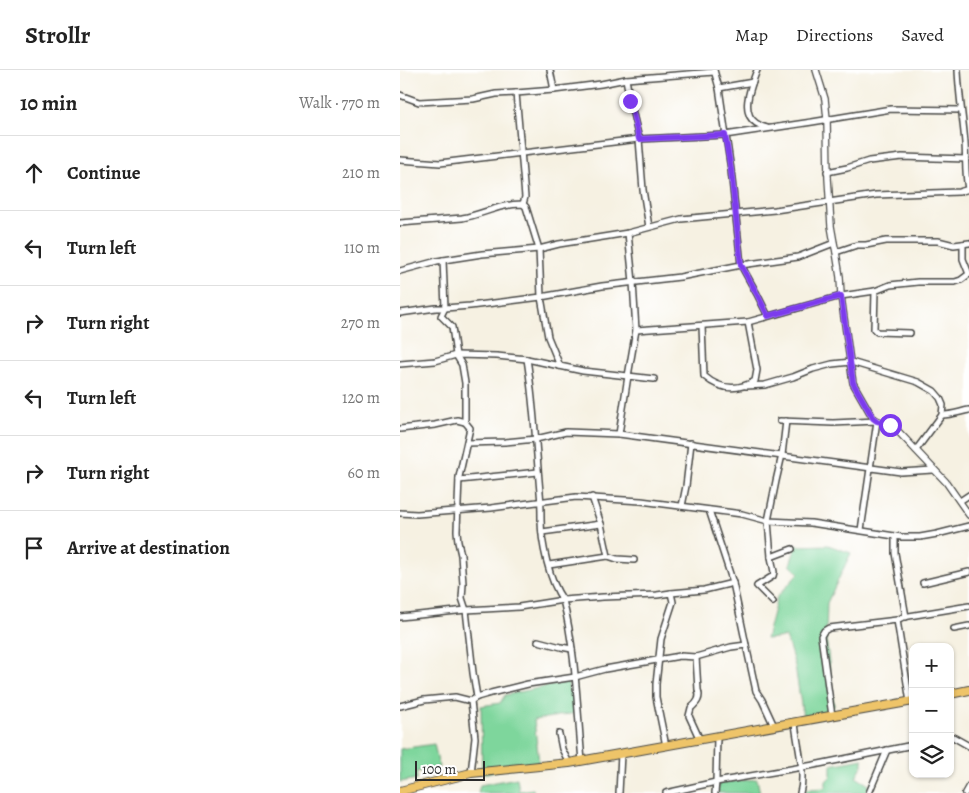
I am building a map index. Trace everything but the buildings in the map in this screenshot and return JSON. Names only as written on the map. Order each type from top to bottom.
[{"type":"highway","points":[[954,693],[969,690]]},
{"type":"highway","points":[[400,791],[471,773],[582,761],[909,701]]},
{"type":"street","points":[[550,70],[554,90]]},
{"type":"street","points":[[634,70],[635,78]]},
{"type":"street","points":[[757,70],[748,102],[748,110],[755,123],[768,129]]},
{"type":"street","points":[[816,70],[824,94],[827,119],[829,201],[853,383],[873,418],[877,421]]},
{"type":"street","points":[[400,271],[443,260],[482,254],[539,249],[628,233],[680,219],[775,210],[876,195],[959,192],[968,189],[958,70]]},
{"type":"street","points":[[400,95],[419,102],[473,99],[496,94],[554,90],[626,79],[714,71],[719,88],[731,170],[741,265],[768,316]]},
{"type":"street","points":[[626,79],[639,139],[643,190],[649,227]]},
{"type":"street","points":[[719,88],[753,82]]},
{"type":"street","points":[[516,93],[525,197],[522,204]]},
{"type":"street","points":[[400,160],[440,163],[639,139],[725,135],[891,109],[961,110]]},
{"type":"street","points":[[827,172],[869,161],[902,157],[966,159]]},
{"type":"street","points":[[400,223],[469,217],[501,206],[522,204],[526,207],[539,249],[541,297],[548,337],[560,366]]},
{"type":"street","points":[[619,434],[636,330],[628,233]]},
{"type":"street","points":[[636,330],[748,322],[841,296],[875,291],[890,285],[918,282],[955,282],[969,274],[963,259],[966,244],[951,244],[938,240],[886,241],[857,245],[836,252]]},
{"type":"street","points":[[400,313],[541,297],[633,282],[680,277],[741,265],[798,257],[834,243]]},
{"type":"street","points":[[443,260],[445,308],[441,316],[452,327],[456,355],[462,365],[465,384],[465,422]]},
{"type":"street","points":[[875,291],[875,331],[910,333]]},
{"type":"street","points":[[746,386],[756,381],[757,370],[748,322]]},
{"type":"street","points":[[702,326],[704,376],[710,381],[726,387],[765,385],[813,369],[851,362],[927,386],[940,398],[942,415],[916,450]]},
{"type":"street","points":[[400,364],[435,361],[456,355],[497,356],[527,359],[600,374],[654,379]]},
{"type":"street","points":[[527,359],[533,398],[543,542],[553,581],[566,610],[576,676],[582,761]]},
{"type":"street","points":[[942,415],[969,410]]},
{"type":"street","points":[[400,429],[435,425],[456,420],[465,422],[470,428],[459,480],[457,531],[461,555],[462,598],[466,610],[477,697]]},
{"type":"street","points":[[773,602],[757,586],[773,576],[774,572],[768,520],[782,455],[783,421],[833,423],[877,421],[890,425],[946,482],[969,515]]},
{"type":"street","points":[[861,530],[877,421]]},
{"type":"street","points":[[467,443],[536,439],[566,432],[619,434],[901,472],[933,470]]},
{"type":"street","points":[[682,506],[691,444]]},
{"type":"street","points":[[459,480],[538,472]]},
{"type":"street","points":[[960,501],[969,495]]},
{"type":"street","points":[[400,513],[417,514],[491,508],[576,497],[592,497],[641,500],[742,514],[768,520],[811,522],[901,537],[920,537],[969,526]]},
{"type":"street","points":[[592,497],[602,524],[608,556]]},
{"type":"street","points":[[709,510],[733,583],[756,691],[774,726]]},
{"type":"street","points":[[542,532],[602,524]]},
{"type":"street","points":[[895,536],[895,553],[906,617]]},
{"type":"street","points":[[771,557],[792,548]]},
{"type":"street","points":[[549,565],[608,556],[617,559],[634,560]]},
{"type":"street","points":[[923,583],[969,572]]},
{"type":"street","points":[[400,617],[519,607],[563,600],[656,595],[704,590],[733,583]]},
{"type":"street","points":[[666,746],[656,697],[656,684],[661,639],[672,602],[671,593]]},
{"type":"street","points":[[832,716],[821,636],[824,631],[829,628],[897,620],[969,606]]},
{"type":"street","points":[[897,620],[909,689]]},
{"type":"street","points":[[954,629],[969,626]]},
{"type":"street","points":[[538,641],[572,648]]},
{"type":"street","points":[[400,706],[424,700],[455,698],[471,701],[477,697],[528,684],[659,659],[682,656],[696,657],[731,647],[746,645]]},
{"type":"street","points":[[696,657],[699,699],[697,704],[691,708],[689,716],[700,740]]},
{"type":"street","points":[[471,701],[475,738],[471,773]]},
{"type":"street","points":[[795,723],[803,784],[800,793]]},
{"type":"street","points":[[559,734],[562,749],[569,763]]},
{"type":"street","points":[[715,793],[717,736]]},
{"type":"street","points":[[954,738],[969,746]]},
{"type":"street","points":[[666,793],[909,746]]},
{"type":"street","points":[[869,793],[887,750]]},
{"type":"street","points":[[619,793],[621,754]]},
{"type":"street","points":[[965,793],[969,786]]},
{"type":"green space","points":[[828,545],[851,553],[827,603],[826,636],[834,706],[828,712],[803,717],[795,666],[786,637],[766,639],[777,597],[799,573],[790,565],[796,546]]},
{"type":"green space","points":[[568,682],[569,691],[574,691],[576,713],[534,720],[539,762],[482,774],[481,706],[500,703],[505,695]]},
{"type":"green space","points":[[434,744],[439,767],[416,772],[417,779],[400,782],[400,749]]},
{"type":"green space","points":[[863,759],[863,764],[856,777],[869,785],[866,793],[804,793],[807,789],[826,788],[826,781],[831,776],[831,765]]},
{"type":"green space","points":[[517,778],[519,791],[533,789],[534,793],[478,793],[480,785]]},
{"type":"green space","points":[[757,779],[760,793],[718,793],[719,783]]},
{"type":"route","points":[[630,101],[639,139],[725,135],[731,170],[741,265],[768,316],[841,296],[853,383],[873,418],[890,425]]}]
